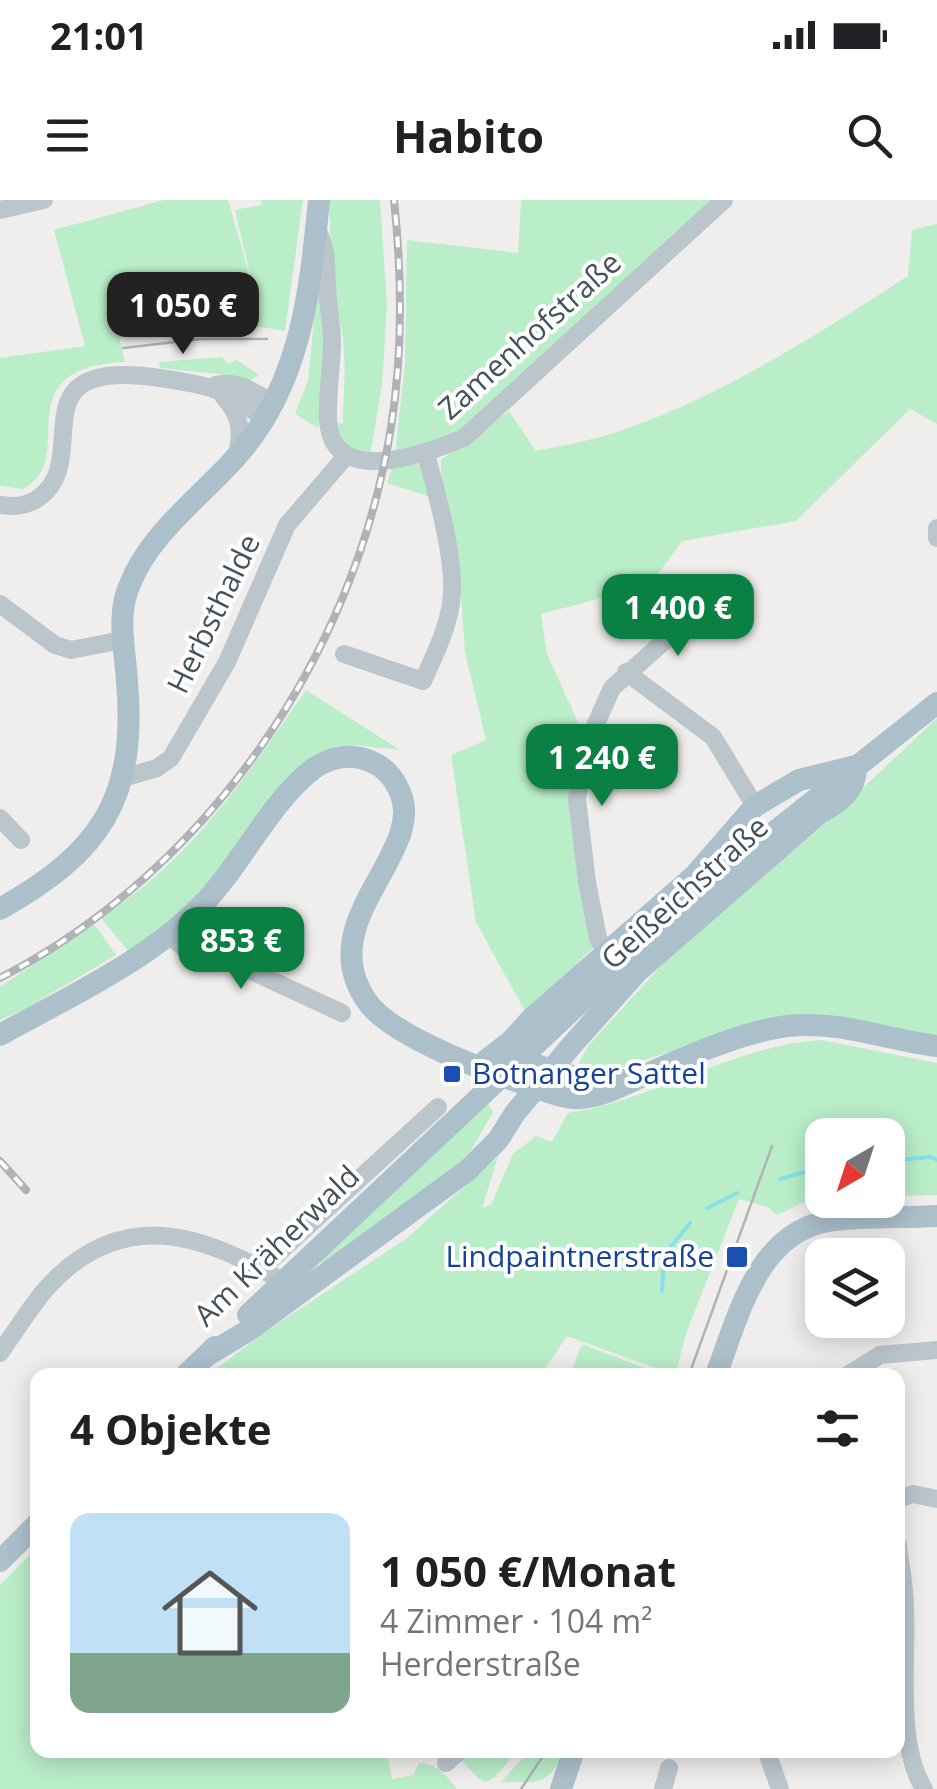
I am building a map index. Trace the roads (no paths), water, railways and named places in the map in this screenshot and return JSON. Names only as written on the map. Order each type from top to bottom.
[{"type":"main road","points":[[0,909],[52,877],[90,840],[112,807],[130,741],[122,640],[124,603],[138,568],[237,457],[270,412],[290,370],[302,326],[319,200]]},
{"type":"main road","name":"Geißeichstraße","points":[[411,1160],[600,983],[749,852],[937,703]]},
{"type":"main road","points":[[0,1034],[169,935],[207,900],[286,797],[315,768],[348,756],[384,768],[400,789],[405,818],[398,841],[356,926],[352,948],[358,980],[370,1005],[383,1018],[417,1038],[478,1066],[532,1077]]},
{"type":"main road","name":"Geißeichstraße","points":[[478,1066],[511,1041],[695,874],[754,806],[800,780],[856,766]]},
{"type":"main road","name":"Geißeichstraße","points":[[514,1114],[532,1077],[662,948],[849,791],[856,780],[856,766]]},
{"type":"main road","points":[[733,829],[760,814],[779,828]]},
{"type":"main road","points":[[532,1077],[535,1047],[547,1006]]},
{"type":"main road","points":[[511,1041],[507,1064],[572,1098],[586,1097],[754,1034],[787,1026],[836,1026],[935,1046]]},
{"type":"main road","name":"Am Kräherwald","points":[[206,1356],[393,1228],[468,1170],[498,1140],[514,1114]]},
{"type":"main road","name":"Am Kräherwald","points":[[193,1368],[272,1275],[411,1160]]},
{"type":"main road","points":[[719,1368],[756,1277],[769,1257],[796,1233],[828,1222],[937,1216]]},
{"type":"main road","points":[[272,1275],[293,1286],[312,1283]]},
{"type":"main road","points":[[0,1561],[30,1531]]},
{"type":"main road","points":[[544,1789],[570,1758]]},
{"type":"main road","points":[[561,1789],[571,1758]]},
{"type":"street","points":[[0,210],[44,200]]},
{"type":"street","name":"Zamenhofstraße","points":[[346,456],[359,460],[426,454],[464,438],[724,200]]},
{"type":"street","points":[[316,228],[326,244],[332,338],[329,430],[346,456]]},
{"type":"street","points":[[0,505],[30,503],[52,486],[60,464],[61,425],[66,409],[72,396],[91,379],[122,373],[211,386],[226,382],[240,386],[270,412]]},
{"type":"street","points":[[211,386],[238,416],[237,457]]},
{"type":"street","points":[[344,654],[423,681],[443,634],[452,592],[441,508],[426,454]]},
{"type":"street","name":"Herbsthalde","points":[[123,778],[157,768],[172,758],[226,662],[287,525],[346,456]]},
{"type":"street","points":[[937,528],[937,538]]},
{"type":"street","points":[[0,604],[55,645],[71,650],[122,640]]},
{"type":"street","name":"Geißeichstraße","points":[[606,952],[598,938],[586,872],[577,799],[579,775],[612,688],[687,614]]},
{"type":"street","name":"Geißeichstraße","points":[[626,672],[713,737],[754,806]]},
{"type":"street","points":[[0,818],[21,840]]},
{"type":"street","points":[[169,935],[185,948],[221,957],[342,1013]]},
{"type":"street","name":"Am Kräherwald","points":[[272,1275],[438,1107]]},
{"type":"street","points":[[0,1353],[45,1290],[102,1247],[153,1234],[174,1235],[206,1243],[272,1275]]},
{"type":"street","points":[[859,1368],[880,1355],[937,1350]]},
{"type":"street","points":[[905,1496],[937,1498]]},
{"type":"street","points":[[905,1592],[906,1721],[918,1779],[924,1789]]},
{"type":"street","points":[[446,1763],[452,1758]]},
{"type":"street","points":[[769,1758],[780,1789]]},
{"type":"street","points":[[663,1789],[669,1768]]},
{"type":"waterway","points":[[905,1159],[937,1160]]},
{"type":"waterway","points":[[780,1179],[805,1172]]},
{"type":"waterway","points":[[707,1208],[737,1193]]},
{"type":"waterway","points":[[662,1291],[664,1255],[690,1223]]},
{"type":"tram line","points":[[123,348],[201,339],[267,339]]},
{"type":"tram line","points":[[692,1368],[772,1146]]},
{"type":"tram line","points":[[521,1789],[542,1758]]},
{"type":"railway","points":[[0,978],[75,933],[143,879],[205,817],[260,748],[306,674],[344,595],[372,512],[391,427],[400,314],[394,200]]},
{"type":"railway","points":[[0,1161],[26,1190]]},
{"type":"place","name":"Botnanger Sattel","points":[[452,1074]]},
{"type":"place","name":"Lindpaintnerstraße","points":[[737,1257]]}]
